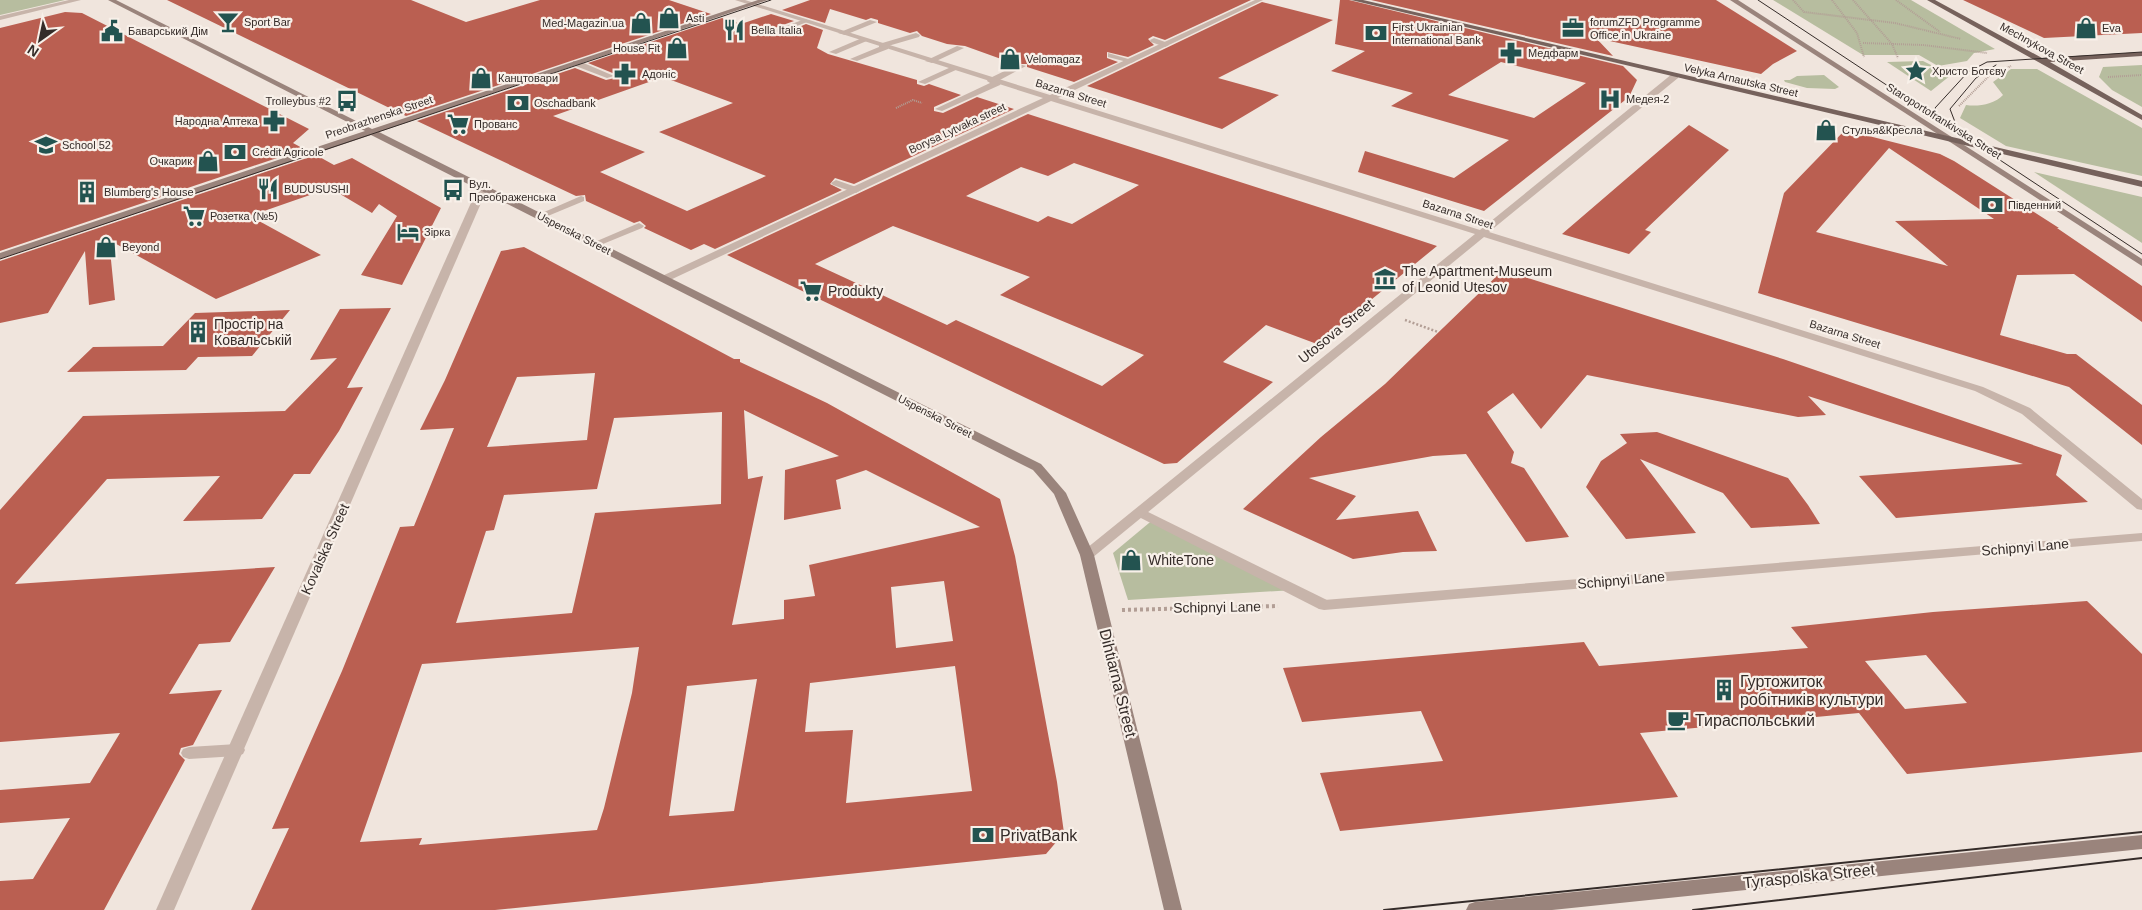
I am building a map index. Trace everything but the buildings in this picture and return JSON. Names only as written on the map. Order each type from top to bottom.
[{"type":"main road","name":"Uspenska Street","points":[[111,0],[1037,467]]},
{"type":"main road","name":"Preobrazhenska Street","points":[[0,256],[765,0]]},
{"type":"main road","name":"Velyka Arnautska Street","points":[[1354,0],[2142,184]]},
{"type":"main road","name":"Staroportofrankivska Street","points":[[1733,0],[1954,140],[2142,263]]},
{"type":"main road","name":"Mechnykova Street","points":[[1930,0],[2041,60],[2142,118]]},
{"type":"main road","points":[[2041,60],[2142,54]]},
{"type":"main road","name":"Dihtiarna Street","points":[[1037,467],[1060,493],[1087,555],[1173,910]]},
{"type":"main road","name":"Tyraspolska Street","points":[[1475,910],[2142,842]]},
{"type":"street","points":[[0,18],[78,0]]},
{"type":"street","name":"Bazarna Street","points":[[738,0],[994,82],[1979,389],[2026,411],[2142,506]]},
{"type":"street","name":"Borysa Lytvaka street","points":[[664,279],[1260,0]]},
{"type":"street","points":[[774,32],[805,21]]},
{"type":"street","points":[[842,33],[873,22]]},
{"type":"street","points":[[854,59],[916,35]]},
{"type":"street","points":[[833,52],[865,40]]},
{"type":"street","points":[[1154,40],[1165,45]]},
{"type":"street","points":[[929,61],[960,48]]},
{"type":"street","points":[[1111,55],[1131,61]]},
{"type":"street","points":[[576,63],[610,76]]},
{"type":"street","points":[[939,109],[1022,66]]},
{"type":"street","points":[[922,82],[954,69]]},
{"type":"street","name":"Utosova Street","points":[[1087,555],[1675,76]]},
{"type":"street","points":[[836,183],[856,190]]},
{"type":"street","name":"Kovalska Street","points":[[165,910],[483,187]]},
{"type":"street","points":[[540,216],[581,198]]},
{"type":"street","points":[[600,246],[643,228]]},
{"type":"street","name":"Schipnyi Lane","points":[[1140,512],[1324,605],[2142,537]]},
{"type":"street","points":[[189,753],[237,750]]},
{"type":"path","points":[[1793,0],[1804,12],[1872,19],[1967,40]]},
{"type":"path","points":[[1832,0],[1848,17],[1863,43],[1864,57]]},
{"type":"path","points":[[1853,0],[1872,19],[1892,44],[1898,58]]},
{"type":"path","points":[[1863,43],[1955,48],[1989,53]]},
{"type":"path","points":[[1958,106],[2004,66],[2012,66]]},
{"type":"path","points":[[896,108],[913,100],[939,109]]},
{"type":"path","points":[[1383,312],[1438,332]]},
{"type":"path","name":"Schipnyi Lane","points":[[1099,610],[1285,606]]},
{"type":"green space","points":[[0,0],[65,0],[0,15]]},
{"type":"green space","points":[[1773,0],[1911,0],[1995,49],[1974,53],[1967,61],[1938,66],[1919,55],[1863,55]]},
{"type":"green space","points":[[1923,61],[1951,75],[1931,91],[1887,62]]},
{"type":"green space","points":[[2142,65],[2142,107],[2112,90],[2099,77],[2103,67]]},
{"type":"green space","points":[[2011,69],[2037,69],[2142,128],[2142,176],[2006,146],[1960,118],[1966,105],[1986,104],[2000,98],[2003,95],[1993,82]]},
{"type":"green space","points":[[1824,75],[1839,87],[1835,89],[1807,88],[1785,82],[1784,80],[1790,80],[1797,76]]},
{"type":"green space","points":[[2034,172],[2142,197],[2142,243]]},
{"type":"green space","points":[[1155,518],[1294,590],[1128,600],[1113,553]]},
{"type":"tram line","points":[[0,259],[771,0]]},
{"type":"tram line","points":[[1758,0],[2142,254]]},
{"type":"tram line","points":[[1939,119],[1935,108],[1968,72],[1987,62],[2142,52]]},
{"type":"tram line","points":[[1955,122],[1950,109],[1976,78],[1996,65]]},
{"type":"tram line","points":[[1384,910],[2142,832]]},
{"type":"tram line","points":[[1693,910],[2142,858]]},
{"type":"place","name":"Asti","points":[[669,18]]},
{"type":"place","name":"Sport Bar","points":[[228,22]]},
{"type":"place","name":"Med-Magazin.ua","points":[[641,23]]},
{"type":"place","name":"forumZFD Programme Office in Ukraine","points":[[1573,28]]},
{"type":"place","name":"Eva","points":[[2086,28]]},
{"type":"place","name":"Bella Italia","points":[[734,30]]},
{"type":"place","name":"Баварський Дім","points":[[112,31]]},
{"type":"place","name":"First Ukrainian International Bank","points":[[1376,33]]},
{"type":"place","name":"House Fit","points":[[677,48]]},
{"type":"place","name":"Медфарм","points":[[1511,53]]},
{"type":"place","name":"Velomagaz","points":[[1010,59]]},
{"type":"place","name":"Христо Ботєву","points":[[1916,71]]},
{"type":"place","name":"Адоніс","points":[[625,74]]},
{"type":"place","name":"Канцтовари","points":[[481,78]]},
{"type":"place","name":"Медея-2","points":[[1610,99]]},
{"type":"place","name":"Trolleybus #2","points":[[347,101]]},
{"type":"place","name":"Oschadbank","points":[[518,103]]},
{"type":"place","name":"Народна Аптека","points":[[274,121]]},
{"type":"place","name":"Прованс","points":[[458,124]]},
{"type":"place","name":"Стулья&Кресла","points":[[1826,130]]},
{"type":"place","name":"School 52","points":[[46,145]]},
{"type":"place","name":"Crédit Agricole","points":[[235,152]]},
{"type":"place","name":"Очкарик","points":[[208,161]]},
{"type":"place","name":"BUDUSUSHI","points":[[268,189]]},
{"type":"place","name":"Вул. Преображенська","points":[[453,190]]},
{"type":"place","name":"Blumberg's House","points":[[87,192]]},
{"type":"place","name":"Південний","points":[[1992,205]]},
{"type":"place","name":"Розетка (№5)","points":[[194,216]]},
{"type":"place","name":"Зірка","points":[[408,232]]},
{"type":"place","name":"Beyond","points":[[106,247]]},
{"type":"place","name":"The Apartment-Museum of Leonid Utesov","points":[[1385,279]]},
{"type":"place","name":"Produkty","points":[[811,291]]},
{"type":"place","name":"Простір на Ковальській","points":[[198,332]]},
{"type":"place","name":"WhiteTone","points":[[1131,560]]},
{"type":"place","name":"Гуртожиток робітників культури","points":[[1724,690]]},
{"type":"place","name":"Тираспольський","points":[[1678,720]]},
{"type":"place","name":"PrivatBank","points":[[983,835]]}]
